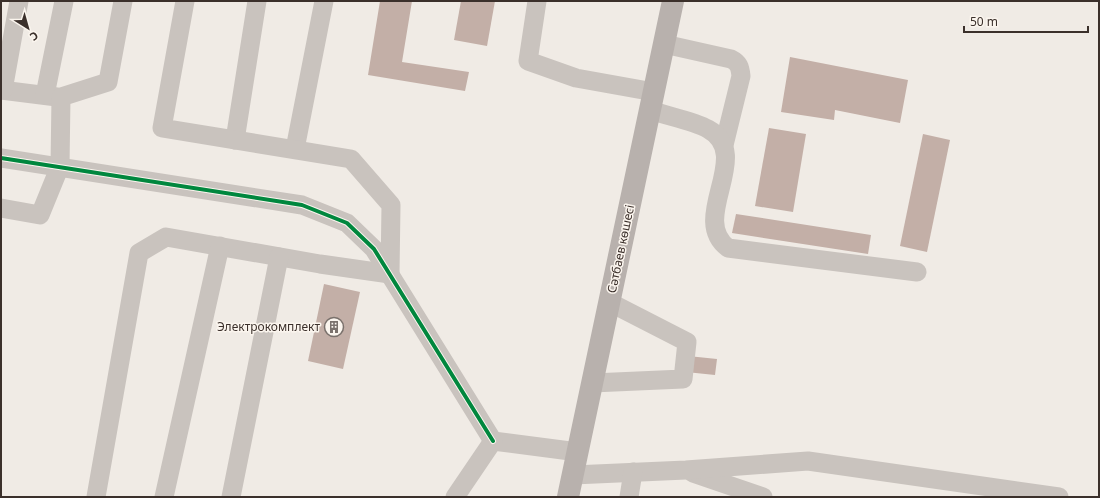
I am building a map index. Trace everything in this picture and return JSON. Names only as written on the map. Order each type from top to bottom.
[{"type":"main road","name":"Сәтбаев көшесі","points":[[568,497],[673,1]]},
{"type":"street","points":[[19,1],[2,90],[53,96],[108,82],[123,1]]},
{"type":"street","points":[[1,208],[40,215],[60,166],[53,96],[64,1]]},
{"type":"street","points":[[185,1],[162,128],[351,159],[392,205],[390,274]]},
{"type":"street","points":[[235,140],[257,1]]},
{"type":"street","points":[[294,149],[324,1]]},
{"type":"street","points":[[537,1],[528,60],[576,78],[652,101],[708,129],[717,136],[724,145]]},
{"type":"street","points":[[664,44],[731,59],[737,62],[740,67],[742,76],[724,145],[726,164],[713,222],[720,242],[728,248],[917,272]]},
{"type":"street","points":[[1,158],[302,205],[347,223],[374,249],[493,441]]},
{"type":"street","points":[[96,497],[139,253],[166,237],[279,257],[390,274]]},
{"type":"street","points":[[164,497],[220,246]]},
{"type":"street","points":[[231,497],[279,257]]},
{"type":"street","points":[[592,383],[682,379],[687,342],[610,302]]},
{"type":"street","points":[[493,441],[578,452]]},
{"type":"street","points":[[454,497],[493,441]]},
{"type":"street","points":[[573,475],[686,470],[808,461],[1022,494],[1059,497]]},
{"type":"street","points":[[686,470],[763,497]]},
{"type":"street","points":[[629,497],[633,472]]},
{"type":"building","points":[[380,1],[412,1],[402,62],[469,72],[465,91],[368,75]]},
{"type":"building","points":[[461,1],[495,1],[487,46],[454,40]]},
{"type":"building","points":[[790,57],[908,80],[900,123],[835,110],[834,120],[781,112]]},
{"type":"building","points":[[769,128],[806,134],[793,212],[755,206]]},
{"type":"building","points":[[923,134],[950,140],[927,252],[900,246]]},
{"type":"building","points":[[736,214],[871,235],[868,254],[732,233]]},
{"type":"building","name":"Электрокомплект","points":[[324,284],[360,292],[343,369],[308,361]]},
{"type":"building","points":[[688,356],[717,359],[715,375],[686,372]]},
{"type":"cycle path","points":[[1,158],[302,205],[347,223],[374,249],[493,441]]},
{"type":"place","name":"Электрокомплект","points":[[334,327]]}]
